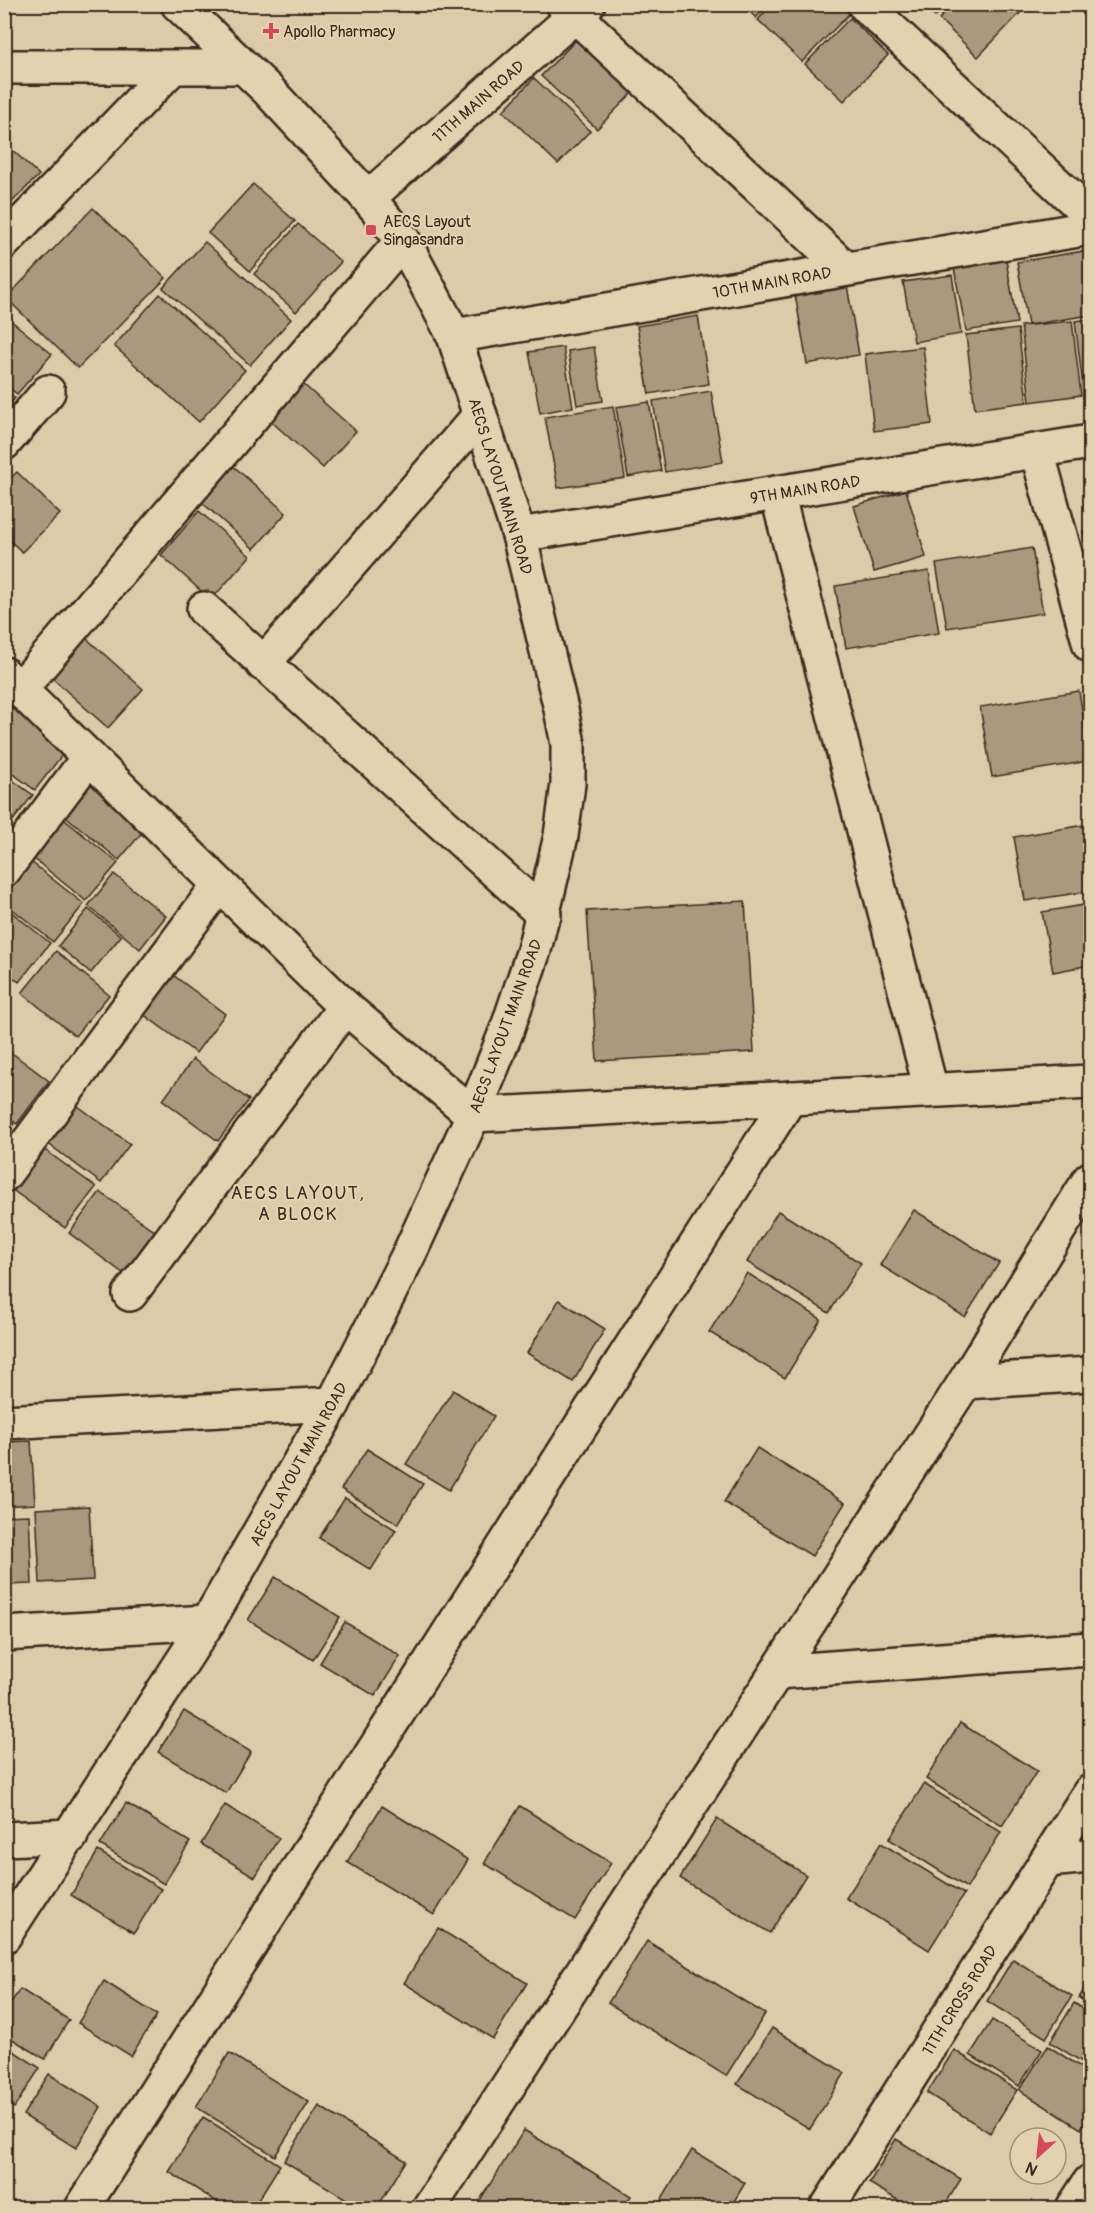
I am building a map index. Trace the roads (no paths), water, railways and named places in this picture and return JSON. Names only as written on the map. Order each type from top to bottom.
[{"type":"street","name":"AECS LAYOUT MAIN ROAD","points":[[4,1936],[208,1622],[333,1404],[410,1252],[473,1115],[508,1027],[534,950],[561,836],[568,784],[568,744],[519,536],[453,336],[402,240],[368,198],[268,90],[178,4]]},
{"type":"street","points":[[864,4],[1090,215]]},
{"type":"street","points":[[575,8],[846,269]]},
{"type":"street","name":"11TH MAIN ROAD","points":[[368,198],[575,8]]},
{"type":"street","points":[[4,67],[244,67]]},
{"type":"street","points":[[4,242],[172,68]]},
{"type":"street","name":"10TH MAIN ROAD","points":[[453,336],[1090,228]]},
{"type":"street","points":[[402,240],[12,682],[345,1007],[473,1115],[1090,1082]]},
{"type":"street","points":[[4,443],[48,392]]},
{"type":"street","points":[[263,664],[480,415]]},
{"type":"street","name":"9TH MAIN ROAD","points":[[519,536],[1090,442]]},
{"type":"street","points":[[1037,451],[1090,645]]},
{"type":"street","points":[[777,493],[931,1090]]},
{"type":"street","points":[[204,609],[544,915]]},
{"type":"street","points":[[4,870],[89,757]]},
{"type":"street","points":[[4,1175],[219,885]]},
{"type":"street","points":[[130,1294],[345,1007]]},
{"type":"street","points":[[82,2208],[790,1098]]},
{"type":"street","points":[[429,2208],[965,1382],[1090,1179]]},
{"type":"street","points":[[965,1382],[1090,1374]]},
{"type":"street","points":[[4,1422],[333,1404]]},
{"type":"street","points":[[4,1634],[208,1622]]},
{"type":"street","points":[[777,1672],[1090,1649]]},
{"type":"street","name":"11TH CROSS ROAD","points":[[827,2208],[1090,1792]]},
{"type":"street","points":[[4,1839],[71,1836]]},
{"type":"street","points":[[1048,1860],[1090,1857]]},
{"type":"street","points":[[1073,2208],[1090,2182]]},
{"type":"place","name":"Apollo Pharmacy","points":[[271,31]]},
{"type":"place","name":"AECS Layout Singasandra","points":[[371,230]]},
{"type":"district","name":"AECS LAYOUT, A BLOCK","points":[[298,1203]]}]
